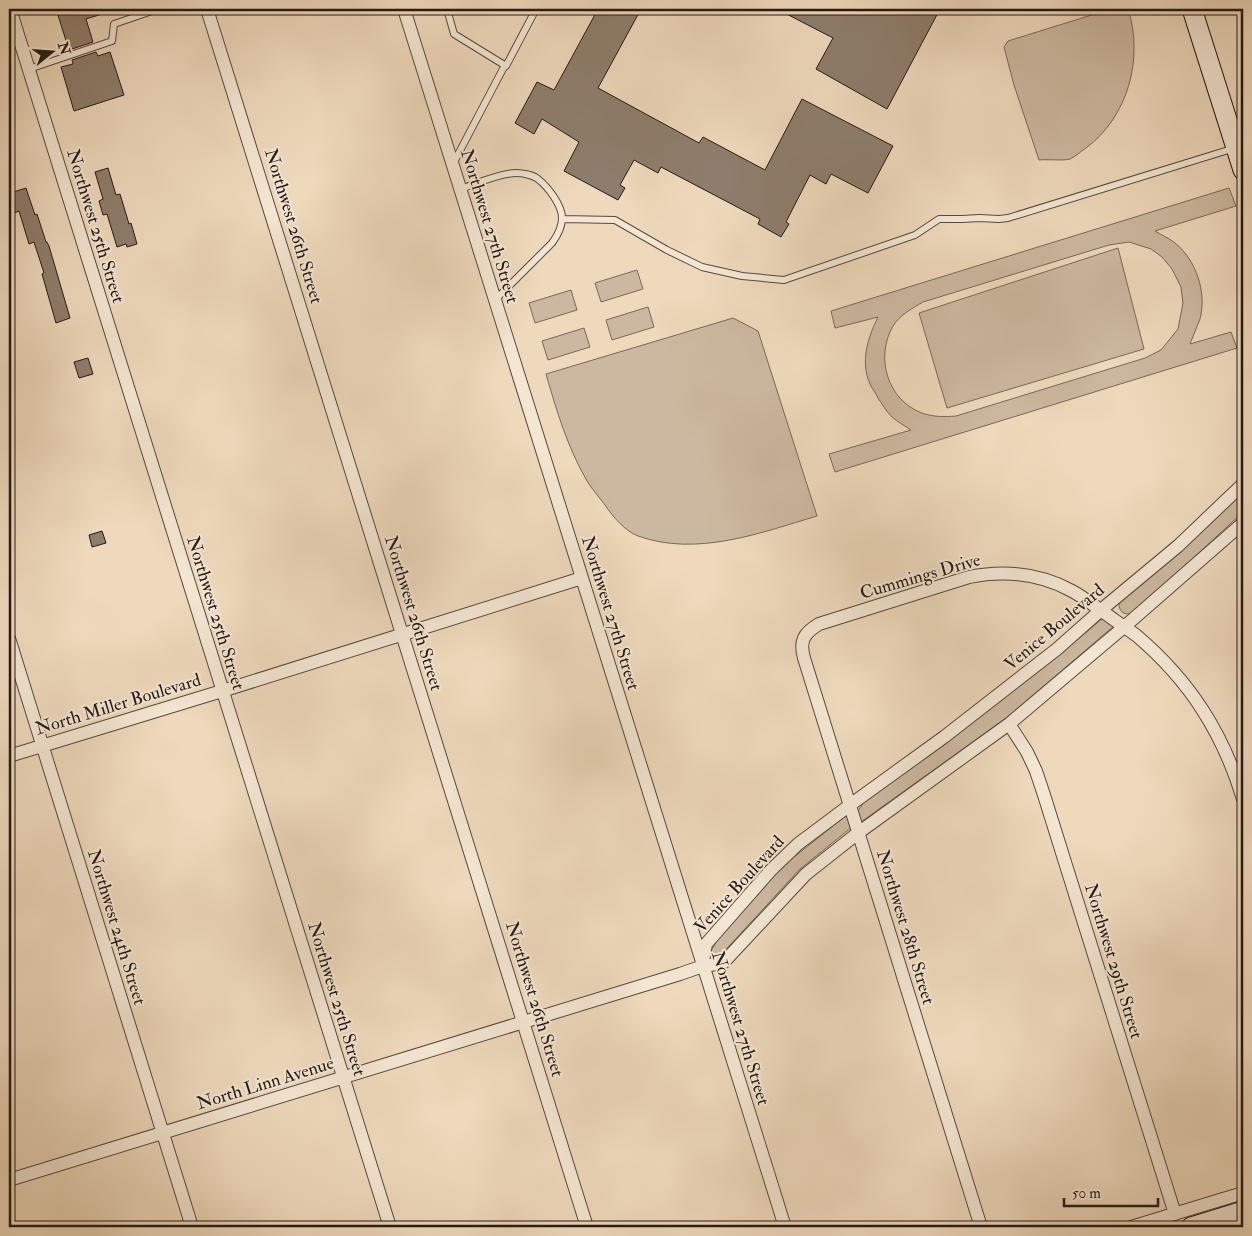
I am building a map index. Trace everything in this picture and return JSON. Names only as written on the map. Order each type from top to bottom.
[{"type":"street","name":"Northwest 25th Street","points":[[10,9],[15,43],[29,69],[390,1227]]},
{"type":"street","name":"Northwest 26th Street","points":[[207,9],[587,1227]]},
{"type":"street","name":"Northwest 27th Street","points":[[404,9],[785,1227]]},
{"type":"street","points":[[1192,9],[1243,170]]},
{"type":"street","name":"Venice Boulevard","points":[[703,966],[706,944],[770,871],[798,844],[952,732],[1058,649],[1101,610],[1178,546],[1243,484]]},
{"type":"street","points":[[703,966],[723,963],[806,874],[858,833],[1009,724],[1243,523]]},
{"type":"street","name":"Cummings Drive","points":[[804,637],[810,629],[819,624],[942,585],[982,575],[1012,573],[1043,579],[1070,590],[1101,610],[1136,636],[1168,666],[1198,703],[1216,733],[1225,751],[1243,799]]},
{"type":"street","name":"North Miller Boulevard","points":[[9,756],[582,578]]},
{"type":"street","name":"Northwest 28th Street","points":[[804,637],[801,646],[802,651],[982,1227]]},
{"type":"street","name":"Northwest 24th Street","points":[[9,638],[192,1227]]},
{"type":"street","name":"Northwest 29th Street","points":[[1009,724],[1027,752],[1036,771],[1175,1214]]},
{"type":"street","name":"North Linn Avenue","points":[[9,1180],[703,966]]},
{"type":"street","points":[[1131,1227],[1243,1193]]},
{"type":"street","points":[[1191,1227],[1243,1211]]},
{"type":"lane","points":[[29,69],[112,41],[114,24],[158,9]]},
{"type":"lane","points":[[446,9],[454,34],[506,66]]},
{"type":"lane","points":[[452,165],[536,9]]},
{"type":"lane","points":[[562,218],[615,220],[667,250],[702,267],[742,276],[784,280],[915,235],[939,219],[1008,218],[1236,147]]},
{"type":"lane","points":[[460,189],[502,175],[524,173],[537,178],[554,197],[560,211],[562,218],[559,233],[552,243],[495,301]]},
{"type":"shaded area","points":[[1111,9],[1128,9],[1133,28],[1133,66],[1129,85],[1122,103],[1113,120],[1101,135],[1074,157],[1067,160],[1039,160],[1014,85],[1004,47],[1008,41]]},
{"type":"shaded area","points":[[1229,188],[1236,206],[1155,231],[1173,241],[1182,250],[1189,258],[1198,277],[1201,288],[1202,309],[1190,344],[1231,332],[1237,348],[835,472],[829,454],[911,430],[894,419],[888,412],[872,388],[867,376],[866,350],[878,317],[835,328],[831,311]],"holes":[[[1129,242],[1151,249],[1162,257],[1172,269],[1181,287],[1183,303],[1178,329],[1161,350],[1145,358],[956,416],[922,413],[910,407],[893,388],[885,364],[888,338],[893,326],[899,319],[923,302],[1109,245]]]},
{"type":"shaded area","points":[[1118,248],[1144,349],[947,408],[919,313]]},
{"type":"shaded area","points":[[637,270],[643,289],[601,302],[595,283]]},
{"type":"shaded area","points":[[571,290],[577,310],[535,323],[529,303]]},
{"type":"shaded area","points":[[648,307],[654,327],[612,340],[606,320]]},
{"type":"shaded area","points":[[733,318],[758,331],[817,516],[751,535],[706,543],[660,542],[638,536],[628,531],[616,519],[587,481],[568,442],[546,374]]},
{"type":"shaded area","points":[[584,328],[590,347],[548,360],[542,341]]},
{"type":"shaded area","points":[[1243,491],[1243,512],[1134,613],[1126,614],[1122,612],[1119,607],[1119,599]]},
{"type":"shaded area","points":[[1103,618],[1114,626],[1006,718],[861,822],[858,811],[863,803],[1077,640]]},
{"type":"shaded area","points":[[848,814],[852,827],[800,869],[719,957],[709,954],[718,939],[784,865]]},
{"type":"building","points":[[56,9],[111,9],[112,11],[86,19],[93,42],[69,50]]},
{"type":"building","points":[[598,9],[641,9],[598,88],[699,143],[703,137],[765,170],[802,99],[893,146],[868,193],[831,174],[826,184],[810,175],[786,222],[789,224],[781,237],[758,224],[760,219],[661,167],[658,173],[634,160],[620,185],[625,188],[618,200],[564,171],[579,142],[542,119],[534,134],[515,123],[537,82],[554,90]]},
{"type":"building","points":[[777,9],[940,9],[887,109],[816,69],[833,38]]},
{"type":"building","points":[[96,52],[98,56],[110,52],[124,95],[74,111],[61,67],[73,64],[72,60]]},
{"type":"building","points":[[108,168],[116,195],[120,194],[137,244],[127,247],[126,244],[117,247],[107,214],[103,215],[99,201],[103,199],[95,172]]},
{"type":"building","points":[[26,188],[35,215],[37,214],[49,246],[70,318],[56,323],[42,274],[44,273],[34,242],[29,244],[19,211],[12,214],[9,203],[9,200],[12,199],[10,193]]},
{"type":"building","points":[[88,358],[93,374],[79,378],[74,362]]},
{"type":"building","points":[[102,531],[106,543],[92,547],[89,535]]}]
